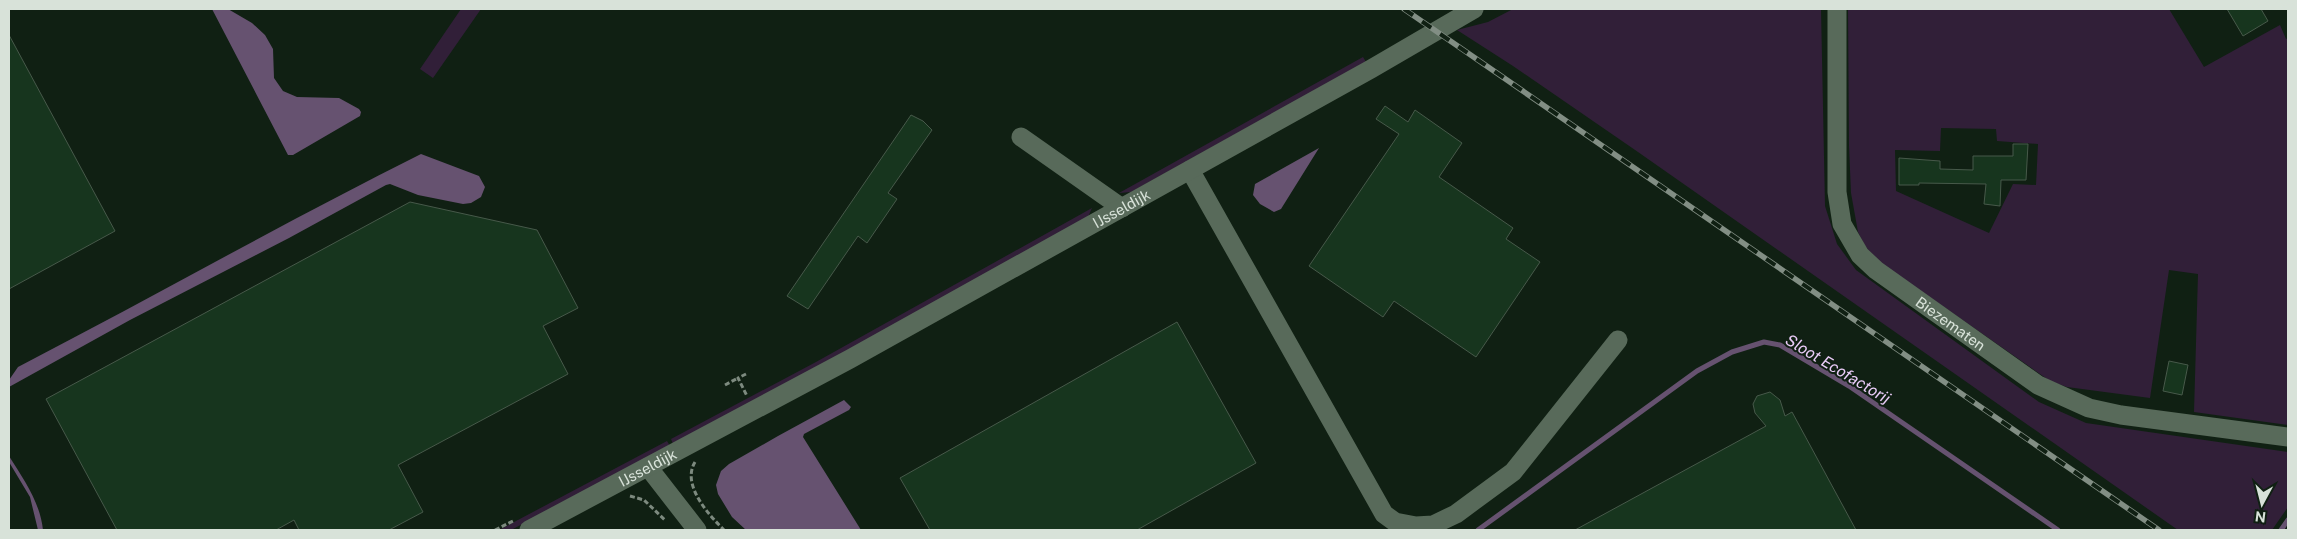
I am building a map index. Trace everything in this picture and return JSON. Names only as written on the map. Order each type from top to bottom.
[{"type":"street","name":"IJsseldijk","points":[[530,530],[835,368],[1474,9]]},
{"type":"street","name":"Biezematen","points":[[1837,9],[1837,192],[1842,224],[1860,255],[1876,270],[2038,385],[2059,396],[2089,408],[2121,415],[2288,437]]},
{"type":"street","points":[[1021,137],[1122,208]]},
{"type":"street","points":[[1190,170],[1384,514],[1395,522],[1416,526],[1433,525],[1456,514],[1514,472],[1618,340]]},
{"type":"street","points":[[648,467],[697,530]]},
{"type":"path","points":[[725,386],[746,374]]},
{"type":"path","points":[[738,378],[747,397]]},
{"type":"path","name":"IJsseldijk","points":[[628,496],[644,500],[666,522],[672,521],[703,504],[691,479],[692,470],[697,460]]},
{"type":"path","points":[[703,504],[724,530]]},
{"type":"shaded area","points":[[212,9],[228,9],[252,23],[265,35],[273,49],[274,78],[283,91],[297,97],[339,98],[359,109],[361,112],[360,116],[293,155],[288,155]]},
{"type":"shaded area","points":[[461,9],[481,9],[433,78],[420,69]]},
{"type":"shaded area","points":[[1513,9],[1821,9],[1825,206],[1837,244],[1856,270],[2039,402],[2086,423],[2288,452],[2288,507],[2272,530],[2178,530],[1638,152],[1457,30],[1488,22]]},
{"type":"shaded area","points":[[1848,9],[2169,9],[2204,67],[2280,25],[2286,39],[2288,38],[2288,425],[2194,412],[2198,274],[2169,270],[2150,398],[2067,387],[2050,381],[1878,261],[1865,246],[1858,232],[1851,193]],"holes":[[[1941,128],[1996,129],[1997,141],[2038,144],[2036,185],[2013,184],[1989,233],[1896,191],[1895,150],[1940,151]]]},
{"type":"shaded area","points":[[1363,57],[1366,62],[1131,192],[1119,193]]},
{"type":"shaded area","points":[[1319,148],[1281,209],[1274,212],[1260,204],[1253,195],[1255,184]]},
{"type":"shaded area","points":[[421,154],[479,176],[485,187],[481,197],[471,203],[463,204],[418,195],[390,184],[386,185],[289,238],[130,320],[9,387],[9,380],[18,367]]},
{"type":"shaded area","points":[[1092,208],[1088,217],[798,378],[673,444],[671,439],[816,362]]},
{"type":"shaded area","points":[[844,400],[851,407],[849,410],[804,434],[803,437],[861,530],[746,530],[732,517],[718,494],[716,485],[721,471],[729,464]]},
{"type":"shaded area","points":[[667,441],[670,446],[511,530],[499,530]]},
{"type":"shaded area","points":[[9,456],[35,501],[43,530],[38,530],[30,497],[9,462]]},
{"type":"building","points":[[2227,9],[2261,9],[2268,21],[2243,36]]},
{"type":"building","points":[[9,35],[115,231],[9,289]]},
{"type":"building","points":[[1385,106],[1408,122],[1415,110],[1462,143],[1439,177],[1513,228],[1506,239],[1540,262],[1476,357],[1394,301],[1383,317],[1309,266],[1399,134],[1376,119]]},
{"type":"building","points":[[911,115],[923,121],[932,130],[888,193],[897,199],[867,243],[858,236],[808,309],[787,296]]},
{"type":"building","points":[[2013,144],[2028,144],[2026,180],[2001,180],[2000,206],[1984,204],[1986,184],[1919,183],[1919,185],[1899,185],[1899,158],[1940,161],[1940,169],[1973,170],[1973,156],[2013,156]]},
{"type":"building","points":[[410,202],[537,230],[578,308],[543,326],[568,374],[398,465],[423,512],[389,530],[299,530],[294,520],[276,530],[117,530],[46,399]]},
{"type":"building","points":[[1177,322],[1256,463],[1137,530],[930,530],[900,478]]},
{"type":"building","points":[[2169,361],[2188,365],[2182,395],[2163,391]]},
{"type":"building","points":[[1770,392],[1780,400],[1785,416],[1792,412],[1856,530],[1575,530],[1766,426],[1755,413],[1753,404],[1757,396]]},
{"type":"waterway","name":"Sloot Ecofactorij","points":[[1478,530],[1697,371],[1732,352],[1764,342],[1780,345],[1849,386],[2058,530]]},
{"type":"waterway","name":"Sloot Ecofactorij","points":[[2281,530],[2288,520]]},
{"type":"railway","points":[[1404,9],[2159,530]]}]
